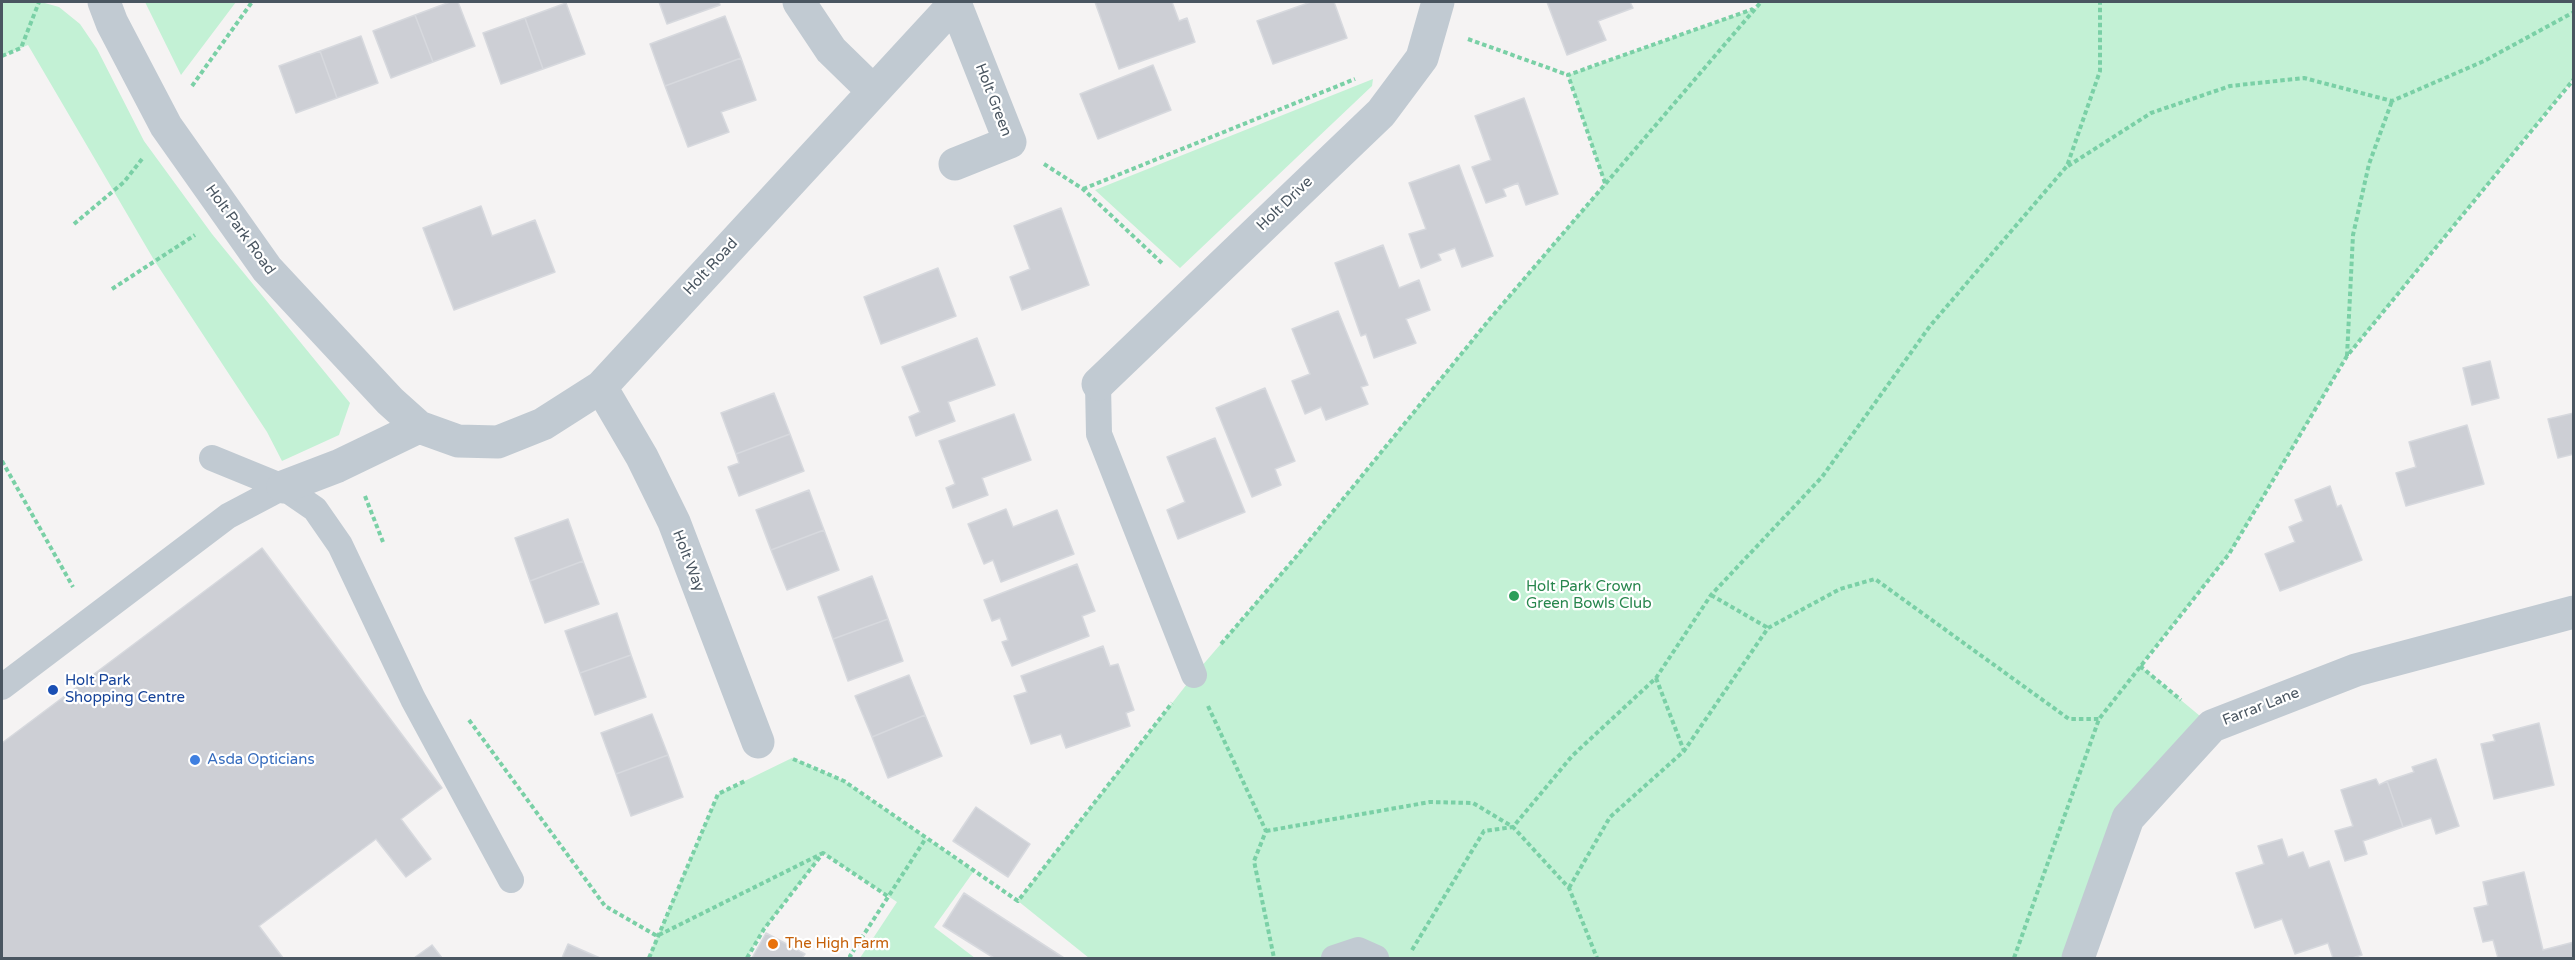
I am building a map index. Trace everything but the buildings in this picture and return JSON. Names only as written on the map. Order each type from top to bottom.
[{"type":"street","name":"Holt Park Road","points":[[104,2],[112,23],[166,126],[267,269],[390,401],[420,427]]},
{"type":"street","points":[[799,2],[831,50],[873,91]]},
{"type":"street","name":"Holt Road","points":[[420,427],[458,441],[498,442],[543,424],[601,387],[956,2]]},
{"type":"street","name":"Holt Green","points":[[955,164],[1010,142],[956,2]]},
{"type":"street","name":"Holt Drive","points":[[1098,384],[1381,113],[1422,58],[1434,13]]},
{"type":"street","name":"Holt Way","points":[[601,387],[642,457],[674,522],[758,742]]},
{"type":"street","points":[[283,487],[420,427]]},
{"type":"street","name":"Farrar Lane","points":[[2078,958],[2128,818],[2212,726],[2356,670],[2574,612]]},
{"type":"lane","points":[[1098,384],[1099,434],[1194,675]]},
{"type":"lane","points":[[212,458],[283,487],[315,509],[340,545],[413,699],[511,880]]},
{"type":"lane","points":[[2,687],[228,516],[283,487]]},
{"type":"lane","points":[[1334,958],[1358,950],[1376,958]]},
{"type":"path","points":[[2,56],[21,48],[39,2]]},
{"type":"path","points":[[74,224],[124,182],[252,2]]},
{"type":"path","points":[[758,742],[844,781],[1018,901],[1194,675],[1295,558],[1489,320],[1761,2]]},
{"type":"path","points":[[2067,166],[2100,71],[2100,2]]},
{"type":"path","points":[[1434,13],[1568,75],[1756,8]]},
{"type":"path","points":[[1407,958],[1484,831],[1513,827],[1572,756],[1656,678],[1711,595],[1822,477],[1930,326],[2067,166],[2151,113],[2230,86],[2304,78],[2392,101],[2484,61],[2574,12]]},
{"type":"path","points":[[1568,75],[1605,184]]},
{"type":"path","points":[[1083,189],[1358,78]]},
{"type":"path","points":[[2014,958],[2099,719],[2229,554],[2348,356],[2574,79]]},
{"type":"path","points":[[2348,356],[2353,235],[2369,164],[2392,101]]},
{"type":"path","points":[[1010,142],[1083,189],[1194,292]]},
{"type":"path","points":[[112,289],[228,213]]},
{"type":"path","points":[[350,459],[385,548]]},
{"type":"path","points":[[2,461],[91,619]]},
{"type":"path","points":[[1569,888],[1610,817],[1684,751],[1768,628],[1840,589],[1875,579],[2069,719],[2099,719]]},
{"type":"path","points":[[1711,595],[1768,628]]},
{"type":"path","points":[[2140,666],[2212,726]]},
{"type":"path","points":[[1194,675],[1266,831],[1254,861],[1274,958]]},
{"type":"path","points":[[1656,678],[1684,751]]},
{"type":"path","points":[[468,718],[605,906],[657,936]]},
{"type":"path","points":[[649,958],[718,794],[750,779]]},
{"type":"path","points":[[1266,831],[1430,802],[1473,804],[1513,827],[1569,888],[1597,958]]},
{"type":"path","points":[[851,958],[850,956],[926,837]]},
{"type":"path","points":[[823,853],[889,897]]},
{"type":"path","points":[[657,936],[823,853]]},
{"type":"path","points":[[747,958],[764,929],[823,853]]},
{"type":"green space","points":[[41,2],[59,7],[80,24],[97,49],[144,141],[212,234],[350,403],[339,435],[282,461],[267,432],[154,260],[28,45],[2,56],[2,3]]},
{"type":"green space","points":[[145,2],[236,2],[181,75]]},
{"type":"green space","points":[[1761,2],[2573,2],[2573,79],[2347,356],[2229,554],[2140,666],[2212,726],[2128,818],[2078,958],[1089,958],[1018,901],[1194,675],[1295,558],[1489,320],[1605,184],[1568,75],[1756,8]]},
{"type":"green space","points":[[1373,79],[1372,86],[1180,268],[1095,190]]},
{"type":"green space","points":[[792,758],[844,781],[974,871],[934,927],[975,958],[860,958],[897,902],[823,853],[764,929],[747,958],[648,958],[718,794]]},
{"type":"place","name":"Holt Park Crown Green Bowls Club","points":[[1514,596]]},
{"type":"place","name":"Holt Park Shopping Centre","points":[[53,690]]},
{"type":"place","name":"Asda Opticians","points":[[195,760]]},
{"type":"place","name":"The High Farm","points":[[773,944]]}]
